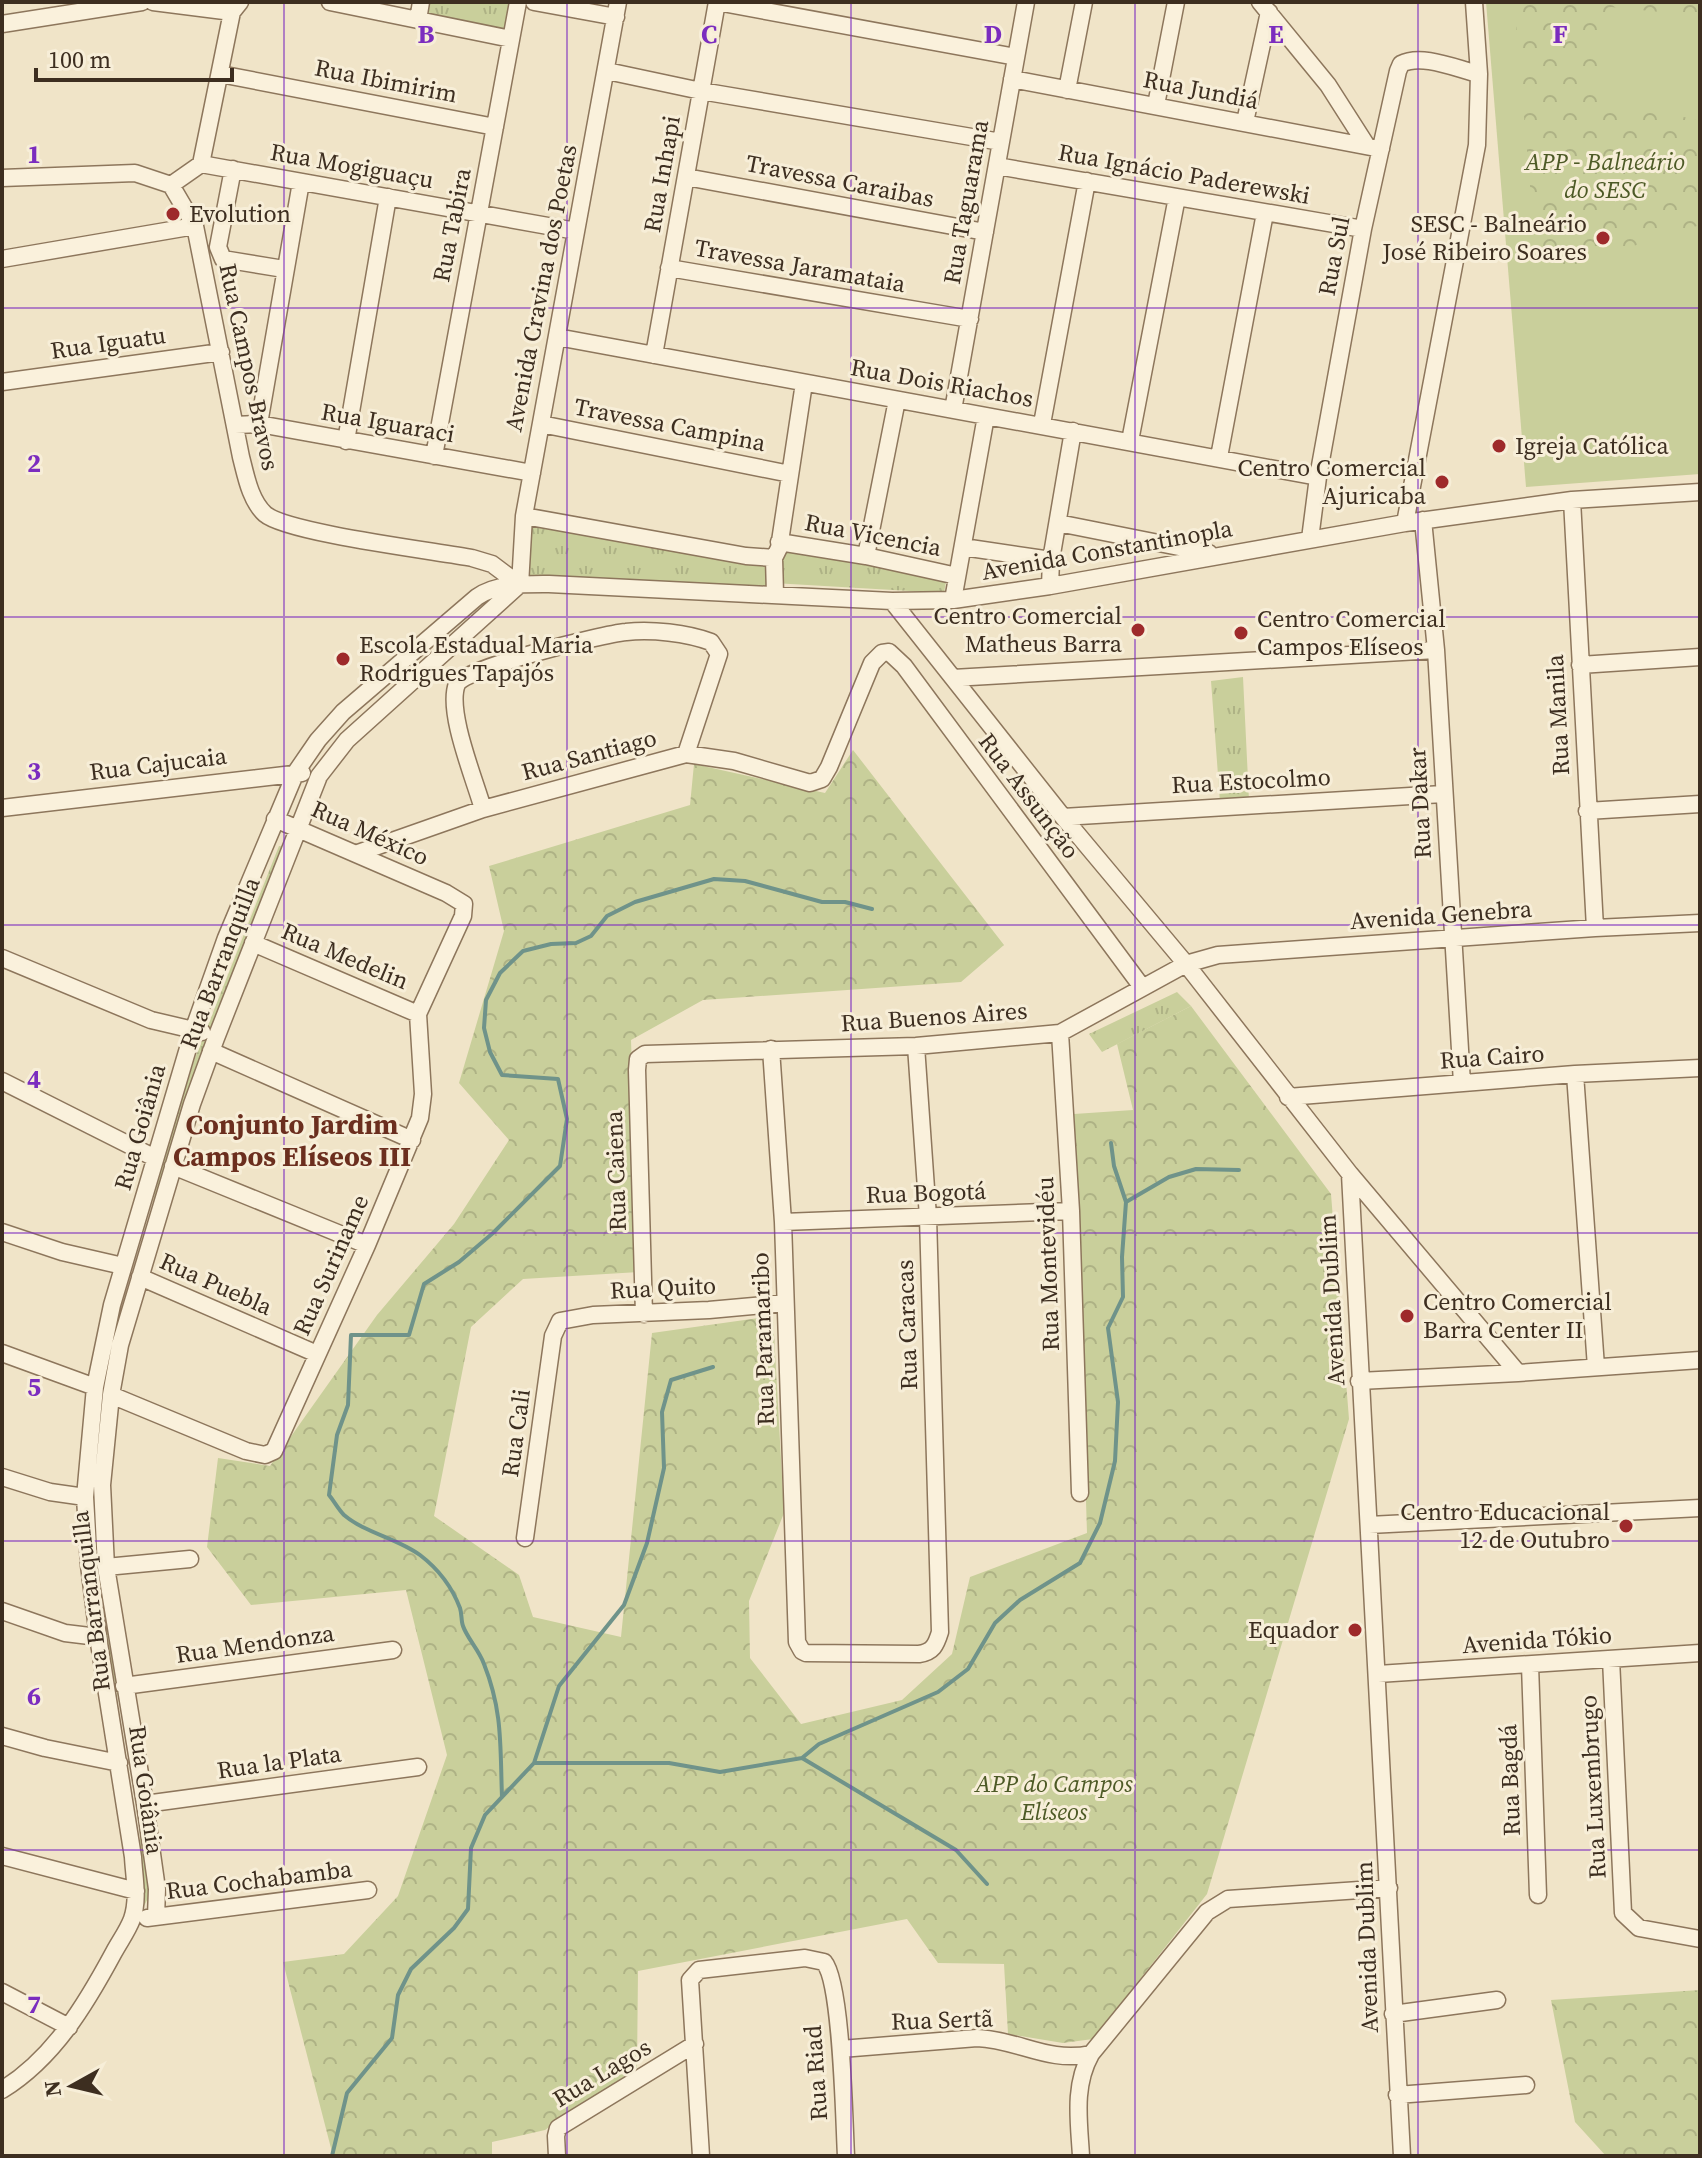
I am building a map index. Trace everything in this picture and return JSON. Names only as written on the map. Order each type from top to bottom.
[{"type":"street","points":[[2,24],[142,2]]},
{"type":"street","points":[[2,178],[135,173],[171,185],[201,164],[236,7],[153,2]]},
{"type":"street","points":[[330,2],[511,39]]},
{"type":"street","points":[[418,20],[421,2]]},
{"type":"street","name":"Rua Tabira","points":[[434,456],[518,2]]},
{"type":"street","points":[[534,2],[617,9]]},
{"type":"street","points":[[717,2],[1016,57]]},
{"type":"street","name":"Rua Inhapi","points":[[654,355],[717,2]]},
{"type":"street","name":"Rua Taguarama","points":[[953,410],[1026,2]]},
{"type":"street","points":[[1067,90],[1084,2]]},
{"type":"street","points":[[1156,105],[1176,2]]},
{"type":"street","points":[[1405,523],[1477,145],[1479,74],[1474,2]]},
{"type":"street","points":[[1245,122],[1264,7]]},
{"type":"street","points":[[1264,7],[1328,85],[1374,148]]},
{"type":"street","name":"Avenida Cravina dos Poetas","points":[[520,585],[524,516],[617,9]]},
{"type":"street","name":"Rua Sul","points":[[1310,539],[1374,148],[1401,64],[1411,60],[1432,62],[1479,74]]},
{"type":"street","points":[[607,71],[701,91],[1001,142]]},
{"type":"street","name":"Rua Ibimirim","points":[[220,74],[495,127]]},
{"type":"street","name":"Rua Jundiá","points":[[1012,79],[1374,148]]},
{"type":"street","name":"Rua Mogiguaçu","points":[[201,164],[576,231]]},
{"type":"street","name":"Rua Ignácio Paderewski","points":[[997,166],[1363,229]]},
{"type":"street","points":[[233,169],[218,247],[223,259],[284,269]]},
{"type":"street","name":"Travessa Caraibas","points":[[686,177],[985,232]]},
{"type":"street","points":[[1042,424],[1087,181]]},
{"type":"street","points":[[259,424],[301,182]]},
{"type":"street","name":"Rua Campos Bravos","points":[[171,185],[195,226],[235,425],[255,501],[270,517],[300,527],[483,561],[520,585]]},
{"type":"street","points":[[346,441],[388,197]]},
{"type":"street","points":[[1130,441],[1177,197]]},
{"type":"street","points":[[1219,457],[1265,213]]},
{"type":"street","points":[[2,259],[195,226]]},
{"type":"street","name":"Travessa Jaramataia","points":[[669,268],[970,319]]},
{"type":"street","name":"Rua Dois Riachos","points":[[557,337],[1318,477]]},
{"type":"street","name":"Rua Iguatu","points":[[2,382],[221,352]]},
{"type":"street","points":[[775,594],[777,550],[804,383]]},
{"type":"street","points":[[866,556],[897,400]]},
{"type":"street","points":[[953,600],[986,416]]},
{"type":"street","name":"Rua Iguaraci","points":[[235,425],[259,424],[532,473]]},
{"type":"street","name":"Travessa Campina","points":[[541,424],[790,474]]},
{"type":"street","points":[[1050,586],[1051,560],[1073,431]]},
{"type":"street","name":"Avenida Constantinopla","points":[[520,585],[892,601],[953,600],[1050,586],[1423,520],[1572,500],[1700,492]]},
{"type":"street","name":"Rua Manila","points":[[1572,500],[1595,928]]},
{"type":"street","name":"Rua Vicencia","points":[[524,516],[746,556],[777,550],[866,556],[957,576]]},
{"type":"street","name":"Rua Dakar","points":[[1423,520],[1436,650],[1462,1083]]},
{"type":"street","points":[[1058,523],[1220,555]]},
{"type":"street","points":[[963,547],[1051,560]]},
{"type":"street","points":[[299,828],[319,776],[347,740],[520,585]]},
{"type":"street","name":"Rua Goiânia","points":[[2,2090],[29,2071],[69,2027],[100,1979],[132,1919],[136,1891],[89,1565],[95,1387],[102,1344],[123,1266],[194,1028],[226,938],[275,819],[296,772],[318,740],[343,712],[477,597],[485,591],[520,585]]},
{"type":"street","points":[[892,601],[1063,817],[1186,964],[1350,1174],[1518,1373]]},
{"type":"street","points":[[483,809],[455,709],[456,688],[464,676],[524,657],[625,632],[660,633],[706,640],[719,654],[686,754]]},
{"type":"street","points":[[953,678],[1436,650]]},
{"type":"street","name":"Rua Assunção","points":[[872,663],[886,652],[894,655],[904,666],[1142,987]]},
{"type":"street","points":[[1580,665],[1700,657]]},
{"type":"street","name":"Rua Santiago","points":[[358,853],[483,809],[686,754],[734,761],[810,783],[822,779],[872,663]]},
{"type":"street","name":"Rua Cajucaia","points":[[2,808],[296,772],[319,776]]},
{"type":"street","name":"Rua Estocolmo","points":[[1063,817],[1443,794]]},
{"type":"street","points":[[1587,811],[1700,804]]},
{"type":"street","name":"Rua México","points":[[275,819],[446,893]]},
{"type":"street","name":"Rua Barranquilla","points":[[156,1917],[157,1889],[145,1804],[91,1489],[120,1345],[192,1104],[299,828]]},
{"type":"street","name":"Rua Suriname","points":[[111,1395],[246,1451],[269,1455],[274,1451],[367,1245],[420,1118],[423,1094],[418,1014],[465,912],[461,901],[446,893]]},
{"type":"street","name":"Avenida Genebra","points":[[1186,964],[1218,955],[1700,923]]},
{"type":"street","name":"Rua Medelin","points":[[253,943],[418,1014]]},
{"type":"street","points":[[2,958],[151,1020],[194,1028],[213,1044],[412,1140]]},
{"type":"street","name":"Rua Buenos Aires","points":[[668,1051],[916,1046],[1060,1033],[1186,964]]},
{"type":"street","name":"Rua Montevidéu","points":[[1060,1033],[1071,1211],[1080,1493]]},
{"type":"street","name":"Rua Caracas","points":[[797,1628],[797,1642],[806,1653],[925,1653],[936,1645],[940,1632],[928,1217],[916,1046]]},
{"type":"street","name":"Rua Paramaribo","points":[[771,1049],[783,1222],[797,1628]]},
{"type":"street","name":"Rua Caiena","points":[[644,1314],[637,1063],[640,1056],[645,1054],[668,1051]]},
{"type":"street","name":"Rua Cairo","points":[[1288,1097],[1575,1074],[1700,1068]]},
{"type":"street","points":[[1575,1074],[1596,1367]]},
{"type":"street","points":[[2,1081],[155,1158]]},
{"type":"street","points":[[173,1097],[192,1104]]},
{"type":"street","points":[[173,1166],[367,1245]]},
{"type":"street","name":"Avenida Dublim","points":[[1350,1174],[1402,2156]]},
{"type":"street","name":"Rua Bogotá","points":[[783,1222],[1071,1211]]},
{"type":"street","points":[[2,1232],[62,1252],[123,1266]]},
{"type":"street","name":"Rua Puebla","points":[[140,1277],[317,1354]]},
{"type":"street","name":"Rua Quito","points":[[553,1336],[560,1321],[567,1318],[785,1303]]},
{"type":"street","name":"Rua Cali","points":[[525,1538],[553,1336]]},
{"type":"street","points":[[2,1353],[95,1387]]},
{"type":"street","points":[[1359,1381],[1700,1360]]},
{"type":"street","points":[[2,1477],[50,1492],[91,1489]]},
{"type":"street","points":[[1369,1525],[1700,1508]]},
{"type":"street","points":[[106,1567],[190,1559]]},
{"type":"street","points":[[2,1611],[65,1633],[98,1637]]},
{"type":"street","name":"Rua Mendonza","points":[[124,1686],[393,1650]]},
{"type":"street","name":"Avenida Tókio","points":[[1378,1674],[1700,1653]]},
{"type":"street","name":"Rua Luxembrugo","points":[[1611,1659],[1623,1913],[1639,1928],[1700,1939]]},
{"type":"street","name":"Rua Bagdá","points":[[1530,1665],[1538,1895]]},
{"type":"street","points":[[2,1736],[119,1763]]},
{"type":"street","name":"Rua la Plata","points":[[145,1804],[418,1767]]},
{"type":"street","points":[[2,1856],[136,1891]]},
{"type":"street","points":[[1081,2156],[1079,2081],[1091,2054],[1207,1912],[1217,1904],[1240,1898],[1389,1888]]},
{"type":"street","name":"Rua Cochabamba","points":[[132,1919],[368,1890]]},
{"type":"street","name":"Rua Riad","points":[[695,2044],[690,1980],[699,1970],[805,1958],[827,1964],[841,2049],[846,2156]]},
{"type":"street","points":[[2,1992],[69,2027]]},
{"type":"street","points":[[1393,2014],[1497,2000]]},
{"type":"street","name":"Rua Sertã","points":[[841,2049],[977,2038],[996,2039],[1061,2058],[1091,2054]]},
{"type":"street","points":[[695,2044],[701,2156]]},
{"type":"street","name":"Rua Lagos","points":[[557,2156],[558,2128],[695,2044]]},
{"type":"street","points":[[1397,2095],[1526,2085]]},
{"type":"green space","points":[[421,2],[518,2],[511,39],[418,20]]},
{"type":"green space","name":"SESC - Balneário José Ribeiro Soares","points":[[1486,2],[1700,2],[1700,474],[1526,487]]},
{"type":"green space","name":"APP - Balneário do SESC","points":[[1514,2],[1700,2],[1700,16],[1611,7],[1591,94],[1700,121],[1700,225],[1538,276]]},
{"type":"green space","points":[[524,524],[773,564],[775,546],[946,581],[944,593],[773,583],[771,589],[514,576]]},
{"type":"green space","points":[[1243,677],[1249,800],[1220,802],[1211,681]]},
{"type":"green space","name":"APP do Campos Elíseos","points":[[853,750],[1004,945],[961,982],[703,1000],[631,1040],[639,1272],[523,1279],[471,1327],[434,1516],[519,1575],[533,1617],[621,1637],[652,1333],[773,1316],[784,1513],[749,1601],[750,1658],[801,1724],[902,1700],[952,1654],[970,1577],[1087,1533],[1074,1114],[1133,1110],[1117,1044],[1191,1006],[1331,1194],[1349,1419],[1207,1894],[1093,2039],[1063,2043],[1008,2034],[1004,1964],[938,1963],[907,1919],[638,1971],[637,2068],[545,2130],[492,2142],[492,2156],[333,2156],[283,1962],[344,1954],[398,1896],[447,1755],[406,1590],[251,1605],[207,1547],[218,1458],[270,1466],[377,1315],[454,1224],[509,1140],[459,1083],[504,931],[489,866],[690,805],[694,764],[825,793]]},
{"type":"green space","points":[[279,846],[288,847],[203,1062],[140,1294],[114,1411],[102,1506],[147,1809],[149,1896],[143,1908],[138,1792],[107,1646],[95,1507],[159,1171],[195,1058]]},
{"type":"green space","points":[[1177,992],[1191,1006],[1102,1052],[1089,1034]]},
{"type":"green space","points":[[1700,1990],[1700,2156],[1606,2156],[1575,2122],[1551,2000]]},
{"type":"waterway","points":[[502,1797],[495,1698],[482,1659],[463,1626],[453,1593],[438,1572],[420,1555],[352,1521],[329,1495],[337,1435],[348,1405],[351,1335],[409,1335],[424,1284],[459,1262],[493,1233],[560,1166],[567,1119],[558,1079],[502,1075],[490,1052],[484,1028],[486,1000],[500,973],[523,951],[551,944],[576,943],[591,936],[607,916],[635,902],[714,879],[745,881],[822,902],[845,902],[872,909]]},
{"type":"waterway","points":[[534,1763],[669,1763],[720,1772],[802,1758],[819,1744],[938,1692],[968,1669],[995,1623],[1020,1600],[1080,1563],[1100,1523],[1115,1461],[1118,1402],[1108,1328],[1123,1297],[1126,1202],[1114,1166],[1111,1143]]},
{"type":"waterway","points":[[1126,1202],[1169,1177],[1196,1169],[1239,1170]]},
{"type":"waterway","points":[[332,2156],[347,2093],[392,2038],[398,1995],[411,1969],[454,1928],[468,1909],[471,1848],[485,1815],[534,1763],[559,1686],[624,1605],[647,1543],[664,1468],[662,1412],[671,1380],[713,1367]]},
{"type":"waterway","points":[[802,1758],[956,1850],[987,1884]]},
{"type":"place","name":"Evolution","points":[[173,214]]},
{"type":"place","name":"SESC - Balneário José Ribeiro Soares","points":[[1603,238]]},
{"type":"place","name":"Igreja Católica","points":[[1499,446]]},
{"type":"place","name":"Centro Comercial Ajuricaba","points":[[1442,482]]},
{"type":"place","name":"Centro Comercial Matheus Barra","points":[[1138,630]]},
{"type":"place","name":"Centro Comercial Campos Elíseos","points":[[1241,633]]},
{"type":"place","name":"Escola Estadual Maria Rodrigues Tapajós","points":[[343,659]]},
{"type":"place","name":"Centro Comercial Barra Center II","points":[[1407,1316]]},
{"type":"place","name":"Centro Educacional 12 de Outubro","points":[[1626,1526]]},
{"type":"place","name":"Equador","points":[[1355,1630]]},
{"type":"district","name":"Conjunto Jardim Campos Elíseos III","points":[[292,1140]]}]
